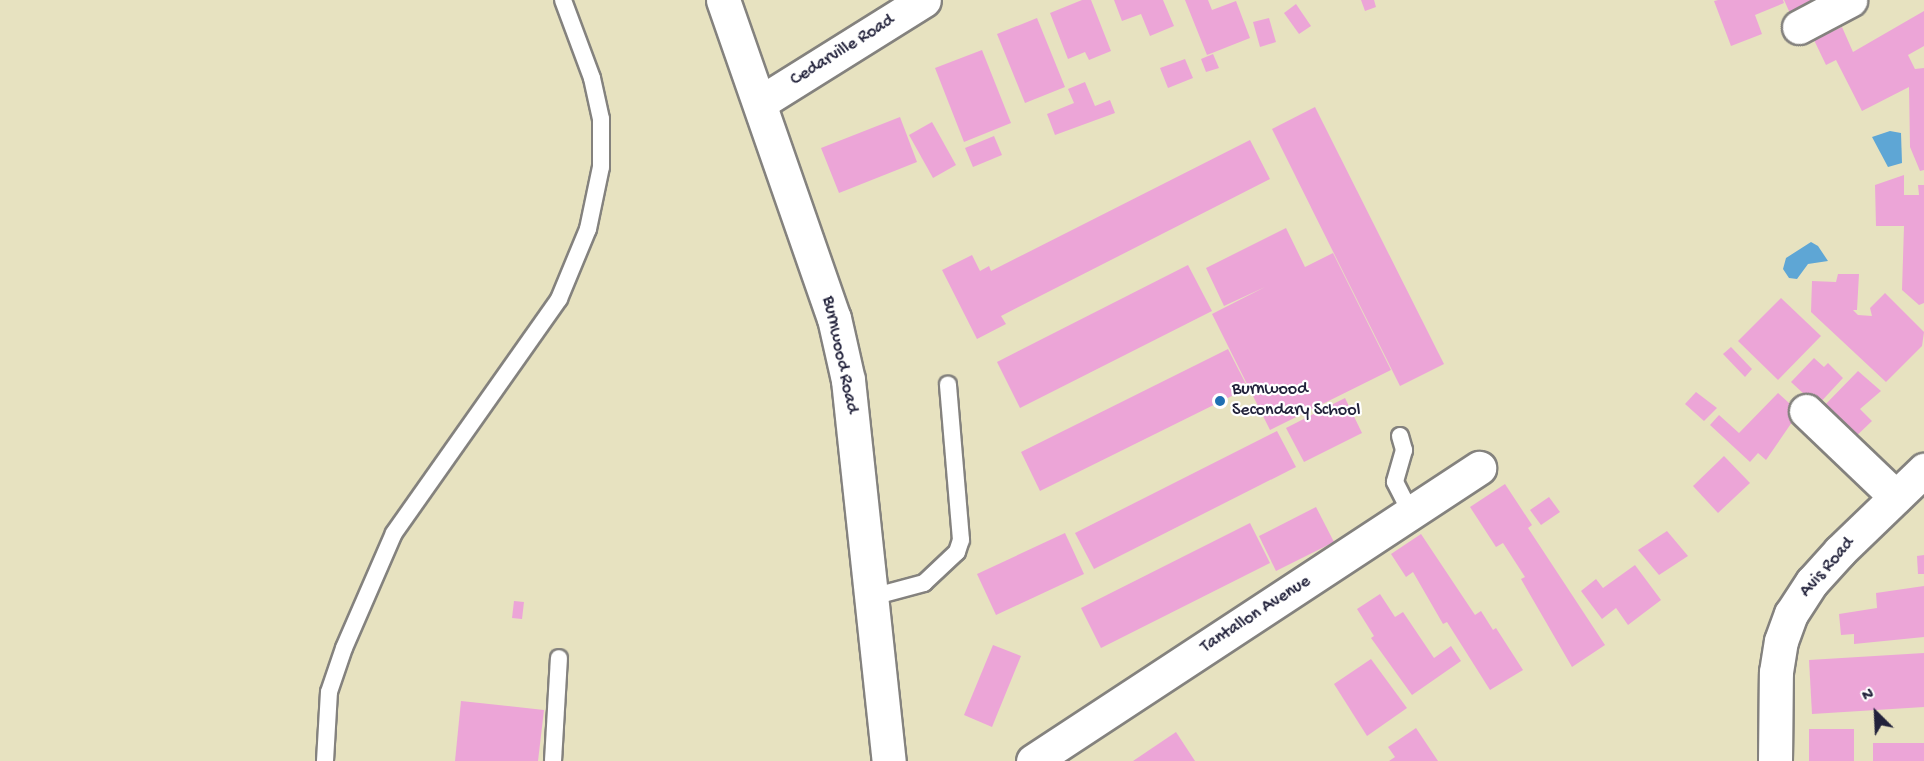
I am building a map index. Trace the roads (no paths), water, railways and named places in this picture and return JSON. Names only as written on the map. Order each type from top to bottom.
[{"type":"street","name":"Burnwood Road","points":[[723,0],[761,102],[834,318],[848,380],[889,761]]},
{"type":"street","name":"Cedarville Road","points":[[761,102],[924,0]]},
{"type":"street","points":[[1799,27],[1850,0]]},
{"type":"street","points":[[1806,411],[1896,497]]},
{"type":"street","name":"Tantallon Avenue","points":[[1033,761],[1479,468]]},
{"type":"street","name":"Avis Road","points":[[1774,761],[1776,672],[1781,641],[1791,614],[1812,582],[1924,470]]},
{"type":"lane","points":[[325,761],[329,692],[393,532],[559,299],[588,229],[601,167],[601,119],[592,78],[563,0]]},
{"type":"lane","points":[[872,597],[924,583],[939,574],[957,552],[961,540],[948,385]]},
{"type":"lane","points":[[1400,436],[1404,450],[1395,482],[1411,513]]},
{"type":"lane","points":[[553,761],[559,658]]},
{"type":"water","points":[[1890,131],[1901,133],[1902,163],[1888,167],[1872,137]]},
{"type":"water","points":[[1811,242],[1818,246],[1828,261],[1808,264],[1797,279],[1789,278],[1783,269],[1786,258]]},
{"type":"place","name":"Burnwood Secondary School","points":[[1220,401]]}]
